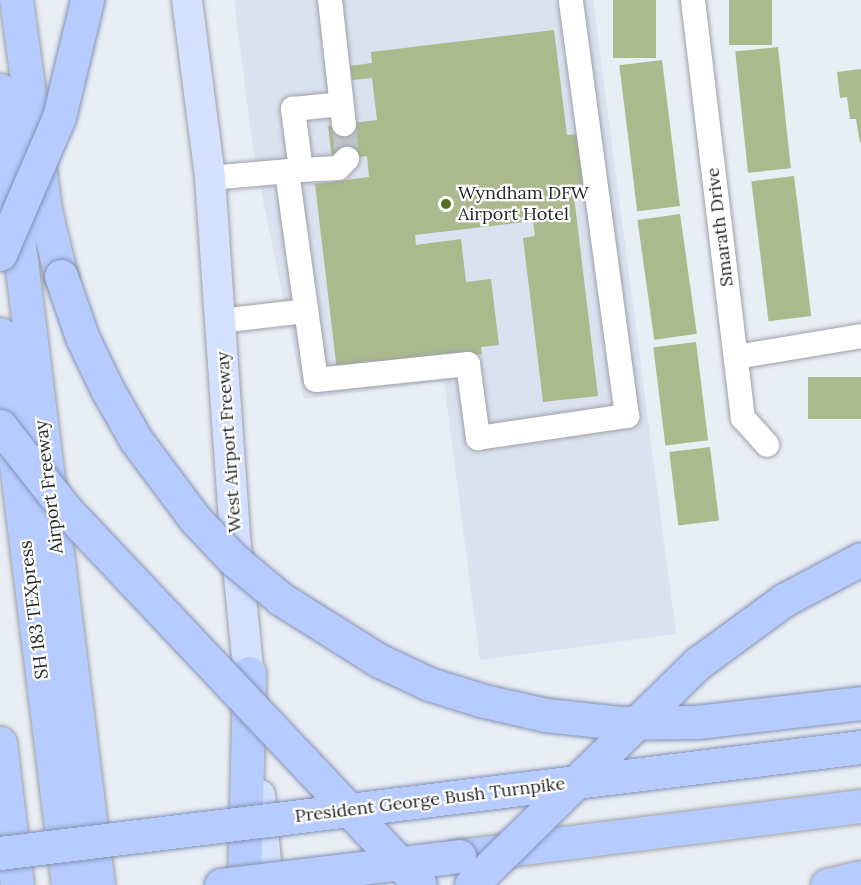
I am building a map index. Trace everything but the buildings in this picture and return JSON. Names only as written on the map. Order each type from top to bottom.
[{"type":"highway","points":[[16,0],[46,215],[61,276],[82,337],[107,389],[136,440],[195,519],[233,559],[280,599],[380,661],[429,684],[484,701],[546,715],[620,723],[697,722],[861,703]]},
{"type":"highway","points":[[0,254],[58,117],[87,0]]},
{"type":"highway","name":"Airport Freeway","points":[[0,90],[98,885]]},
{"type":"highway","name":"SH 183 TEXpress","points":[[0,334],[68,885]]},
{"type":"highway","points":[[0,426],[74,519],[420,885]]},
{"type":"highway","name":"SH 183 TEXpress","points":[[0,509],[47,885]]},
{"type":"highway","points":[[471,885],[698,663],[784,600],[861,559]]},
{"type":"highway","points":[[244,885],[249,673]]},
{"type":"highway","points":[[0,743],[17,885]]},
{"type":"highway","name":"President George Bush Turnpike","points":[[0,851],[861,747]]},
{"type":"highway","points":[[221,885],[861,806]]},
{"type":"highway","points":[[0,851],[9,885]]},
{"type":"highway","points":[[826,885],[861,877]]},
{"type":"main road","name":"West Airport Freeway","points":[[187,0],[210,178],[268,885]]},
{"type":"street","points":[[331,10],[342,114],[293,109],[294,171],[306,311],[316,380],[468,364],[478,438],[627,416],[571,0]]},
{"type":"street","name":"Smarath Drive","points":[[693,0],[743,418],[767,446]]},
{"type":"street","points":[[210,178],[338,168],[347,159]]},
{"type":"street","points":[[220,321],[306,311]]},
{"type":"street","points":[[736,357],[861,336]]},
{"type":"shaded area","points":[[234,0],[593,0],[676,634],[480,660],[444,381],[304,399],[254,156]]},
{"type":"tunnel","points":[[344,124],[347,159]]},
{"type":"place","name":"Wyndham DFW Airport Hotel","points":[[446,204]]}]
